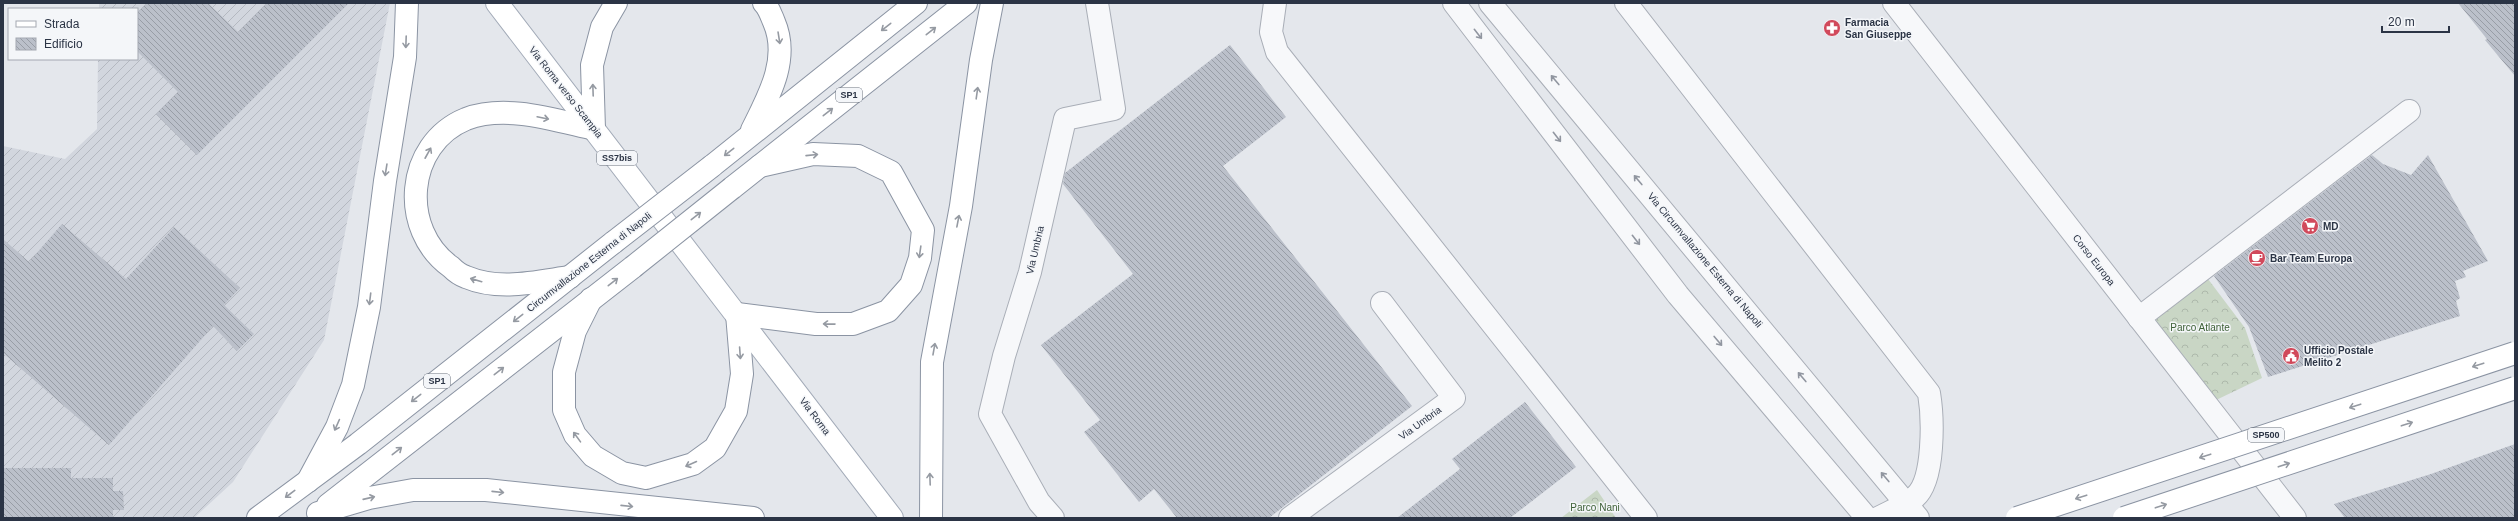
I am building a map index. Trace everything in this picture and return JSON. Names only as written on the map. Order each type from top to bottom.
[{"type":"main road","points":[[308,481],[336,427],[353,385],[368,315],[384,181],[405,57],[407,3]]},
{"type":"main road","name":"Via Roma verso Scampia","points":[[497,3],[737,314]]},
{"type":"main road","points":[[570,277],[493,286],[464,277],[441,260],[421,234],[416,206],[416,179],[427,152],[444,130],[467,119],[497,113],[529,115],[594,128],[592,65],[602,27],[616,3]]},
{"type":"main road","points":[[748,137],[766,102],[780,62],[780,36],[768,7],[764,3]]},
{"type":"main road","name":"Circumvallazione Esterna di Napoli","points":[[258,518],[308,481],[712,166],[916,3]]},
{"type":"main road","name":"SP1","points":[[315,516],[633,267],[966,3]]},
{"type":"main road","points":[[931,518],[932,362],[961,206],[981,60],[992,3]]},
{"type":"main road","points":[[592,299],[575,330],[564,372],[564,410],[575,435],[593,456],[622,473],[646,478],[693,464],[715,448],[736,411],[742,374],[737,314],[816,324],[853,324],[888,311],[911,285],[920,258],[923,230],[891,172],[858,156],[813,154],[760,166]]},
{"type":"main road","name":"Via Roma","points":[[737,314],[892,518]]},
{"type":"main road","name":"SP500","points":[[2017,518],[2515,353]]},
{"type":"main road","points":[[2124,518],[2515,388]]},
{"type":"main road","points":[[315,516],[369,498],[413,490],[486,490],[747,518]]},
{"type":"street","name":"Via Umbria","points":[[1053,518],[1039,502],[990,414],[1004,356],[1030,272],[1066,118],[1114,109],[1098,3]]},
{"type":"street","points":[[1275,3],[1271,32],[1277,52],[1646,518]]},
{"type":"street","points":[[1454,3],[1678,295],[1867,518]]},
{"type":"street","name":"Via Circumvallazione Esterna di Napoli","points":[[1490,3],[1912,510]]},
{"type":"street","points":[[1626,3],[1929,393],[1933,417],[1928,472],[1916,497],[1912,510],[1878,518]]},
{"type":"street","name":"Corso Europa","points":[[1894,3],[2295,518]]},
{"type":"street","points":[[2139,318],[2409,111]]},
{"type":"street","name":"Via Umbria","points":[[1290,518],[1454,398],[1382,303]]},
{"type":"shaded area","points":[[99,3],[390,3],[324,340],[233,482],[194,518],[3,518],[3,146],[65,159],[97,129],[98,60],[138,60],[138,8],[99,8]]},
{"type":"green space","name":"Parco Atlante","points":[[2205,275],[2245,328],[2262,378],[2214,401],[2149,318]]},
{"type":"green space","name":"Parco Nani","points":[[1597,490],[1616,518],[1561,518]]},
{"type":"building","points":[[147,3],[208,3],[238,32],[267,3],[349,3],[197,155],[156,114],[178,92],[138,52],[138,12]]},
{"type":"building","points":[[2458,3],[2515,3],[2515,76],[2485,40],[2487,39]]},
{"type":"building","points":[[1230,45],[1286,117],[1223,166],[1412,406],[1269,518],[1177,518],[1154,489],[1139,502],[1084,432],[1100,420],[1041,345],[1133,274],[1063,184],[1065,173]]},
{"type":"building","points":[[2372,155],[2383,164],[2411,175],[2428,155],[2488,261],[2463,271],[2466,277],[2455,281],[2460,298],[2456,301],[2460,316],[2268,377],[2249,327],[2214,276]]},
{"type":"building","points":[[62,224],[126,279],[174,227],[240,288],[224,305],[254,334],[237,351],[213,326],[109,445],[3,353],[3,239],[29,262]]},
{"type":"building","points":[[1525,402],[1576,467],[1510,518],[1397,518],[1460,469],[1452,459]]},
{"type":"building","points":[[2515,444],[2515,518],[2345,518],[2334,504],[2431,474]]},
{"type":"building","points":[[3,468],[71,468],[71,478],[113,478],[113,491],[123,491],[124,510],[113,510],[113,518],[3,518]]},
{"type":"place","name":"Farmacia San Giuseppe","points":[[1832,28]]},
{"type":"place","name":"MD","points":[[2310,226]]},
{"type":"place","name":"Bar Team Europa","points":[[2257,258]]},
{"type":"place","name":"Ufficio Postale Melito 2","points":[[2291,356]]}]
